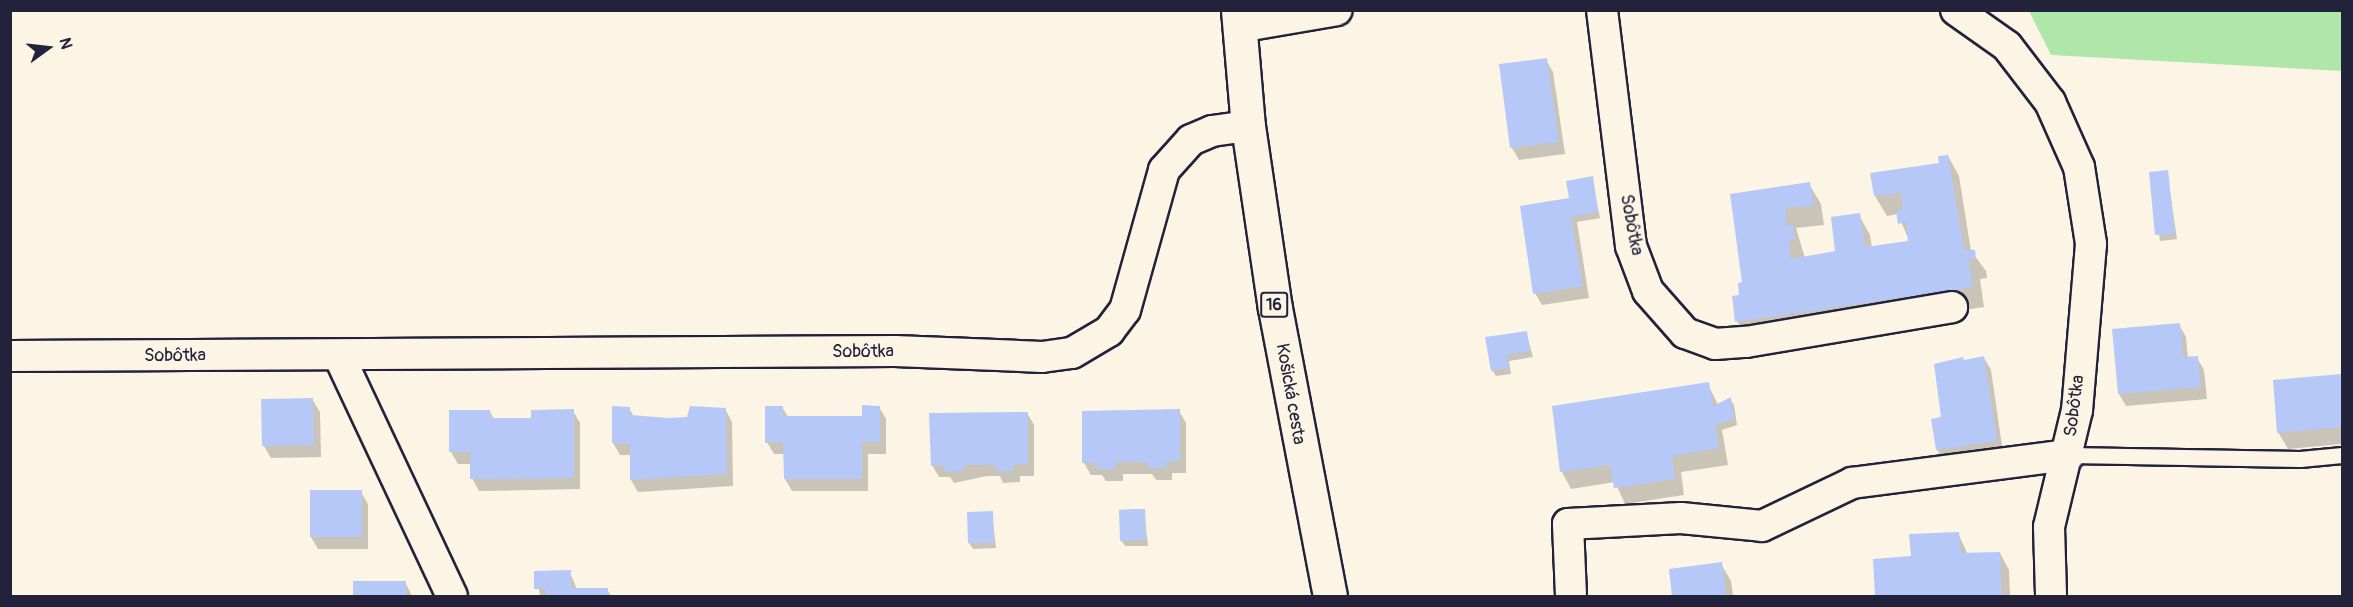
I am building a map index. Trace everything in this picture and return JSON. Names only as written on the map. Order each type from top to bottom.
[{"type":"main road","name":"Košická cesta","points":[[1239,19],[1248,126],[1277,319],[1330,597]]},
{"type":"street","points":[[1239,19],[1337,10]]},
{"type":"street","name":"Sobôtka","points":[[1602,10],[1631,246],[1648,291],[1685,333],[1715,344],[1746,342],[1952,307]]},
{"type":"street","name":"Sobôtka","points":[[1956,10],[2007,46],[2050,102],[2079,166],[2091,244],[2077,410],[2069,455],[2049,527],[2051,597]]},
{"type":"street","name":"Sobôtka","points":[[10,356],[339,356],[895,351],[1042,357],[1072,353],[1109,331],[1125,310],[1153,202],[1170,161],[1191,140],[1212,131],[1248,126]]},
{"type":"street","points":[[339,356],[452,597]]},
{"type":"street","name":"Sobôtka","points":[[1571,597],[1568,524],[1681,518],[1762,526],[1852,483],[2069,455]]},
{"type":"lane","points":[[2069,455],[2300,459],[2343,454]]},
{"type":"green space","points":[[2029,11],[2342,11],[2342,71],[2051,55]]},
{"type":"building","points":[[1547,58],[1559,142],[1510,148],[1499,64]]},
{"type":"building","points":[[1948,155],[1964,249],[1975,250],[1976,258],[1969,259],[1973,287],[1735,322],[1732,296],[1739,295],[1738,283],[1742,282],[1730,194],[1810,182],[1814,205],[1785,208],[1787,225],[1793,225],[1795,240],[1789,240],[1791,259],[1835,251],[1831,217],[1860,213],[1865,247],[1908,241],[1906,222],[1898,224],[1896,211],[1903,209],[1901,193],[1874,196],[1870,173],[1939,163],[1938,156]]},
{"type":"building","points":[[2168,170],[2175,234],[2155,235],[2149,172]]},
{"type":"building","points":[[1593,176],[1598,212],[1571,217],[1583,286],[1533,294],[1520,206],[1569,198],[1566,181]]},
{"type":"building","points":[[2180,323],[2183,357],[2198,356],[2201,387],[2118,394],[2112,329]]},
{"type":"building","points":[[1527,331],[1530,351],[1507,355],[1509,368],[1491,371],[1485,337]]},
{"type":"building","points":[[1984,356],[1997,441],[1936,450],[1931,419],[1941,417],[1934,364],[1963,357],[1964,360]]},
{"type":"building","points":[[2342,374],[2342,427],[2277,433],[2273,380]]},
{"type":"building","points":[[1709,382],[1713,406],[1731,397],[1734,419],[1715,425],[1719,448],[1672,456],[1675,479],[1614,488],[1610,465],[1560,472],[1552,406]]},
{"type":"building","points":[[313,398],[314,445],[262,446],[261,399]]},
{"type":"building","points":[[862,405],[880,406],[880,442],[862,442],[862,479],[784,479],[783,442],[765,443],[765,406],[783,406],[783,416],[862,416]]},
{"type":"building","points":[[612,406],[630,407],[630,415],[669,418],[687,417],[690,406],[726,408],[727,474],[630,480],[630,444],[612,443]]},
{"type":"building","points":[[574,409],[574,478],[470,479],[470,452],[449,452],[449,410],[490,410],[491,418],[531,418],[531,410]]},
{"type":"building","points":[[1180,409],[1180,461],[1166,462],[1166,468],[1148,468],[1147,462],[1116,462],[1116,469],[1097,469],[1097,463],[1082,463],[1082,411]]},
{"type":"building","points":[[1028,412],[1028,464],[1014,464],[1014,471],[995,471],[995,464],[964,465],[964,471],[945,472],[945,465],[931,466],[929,413]]},
{"type":"building","points":[[310,490],[362,490],[362,537],[310,537]]},
{"type":"building","points":[[1145,509],[1146,540],[1120,541],[1119,510]]},
{"type":"building","points":[[993,511],[994,543],[968,543],[967,512]]},
{"type":"building","points":[[1959,532],[1961,553],[2000,552],[2002,596],[1875,596],[1873,559],[1911,556],[1909,534]]},
{"type":"building","points":[[1722,562],[1726,596],[1672,596],[1669,569]]},
{"type":"building","points":[[571,570],[571,588],[608,588],[608,596],[546,596],[546,589],[534,589],[534,571]]},
{"type":"building","points":[[353,581],[406,581],[406,596],[353,596]]}]
